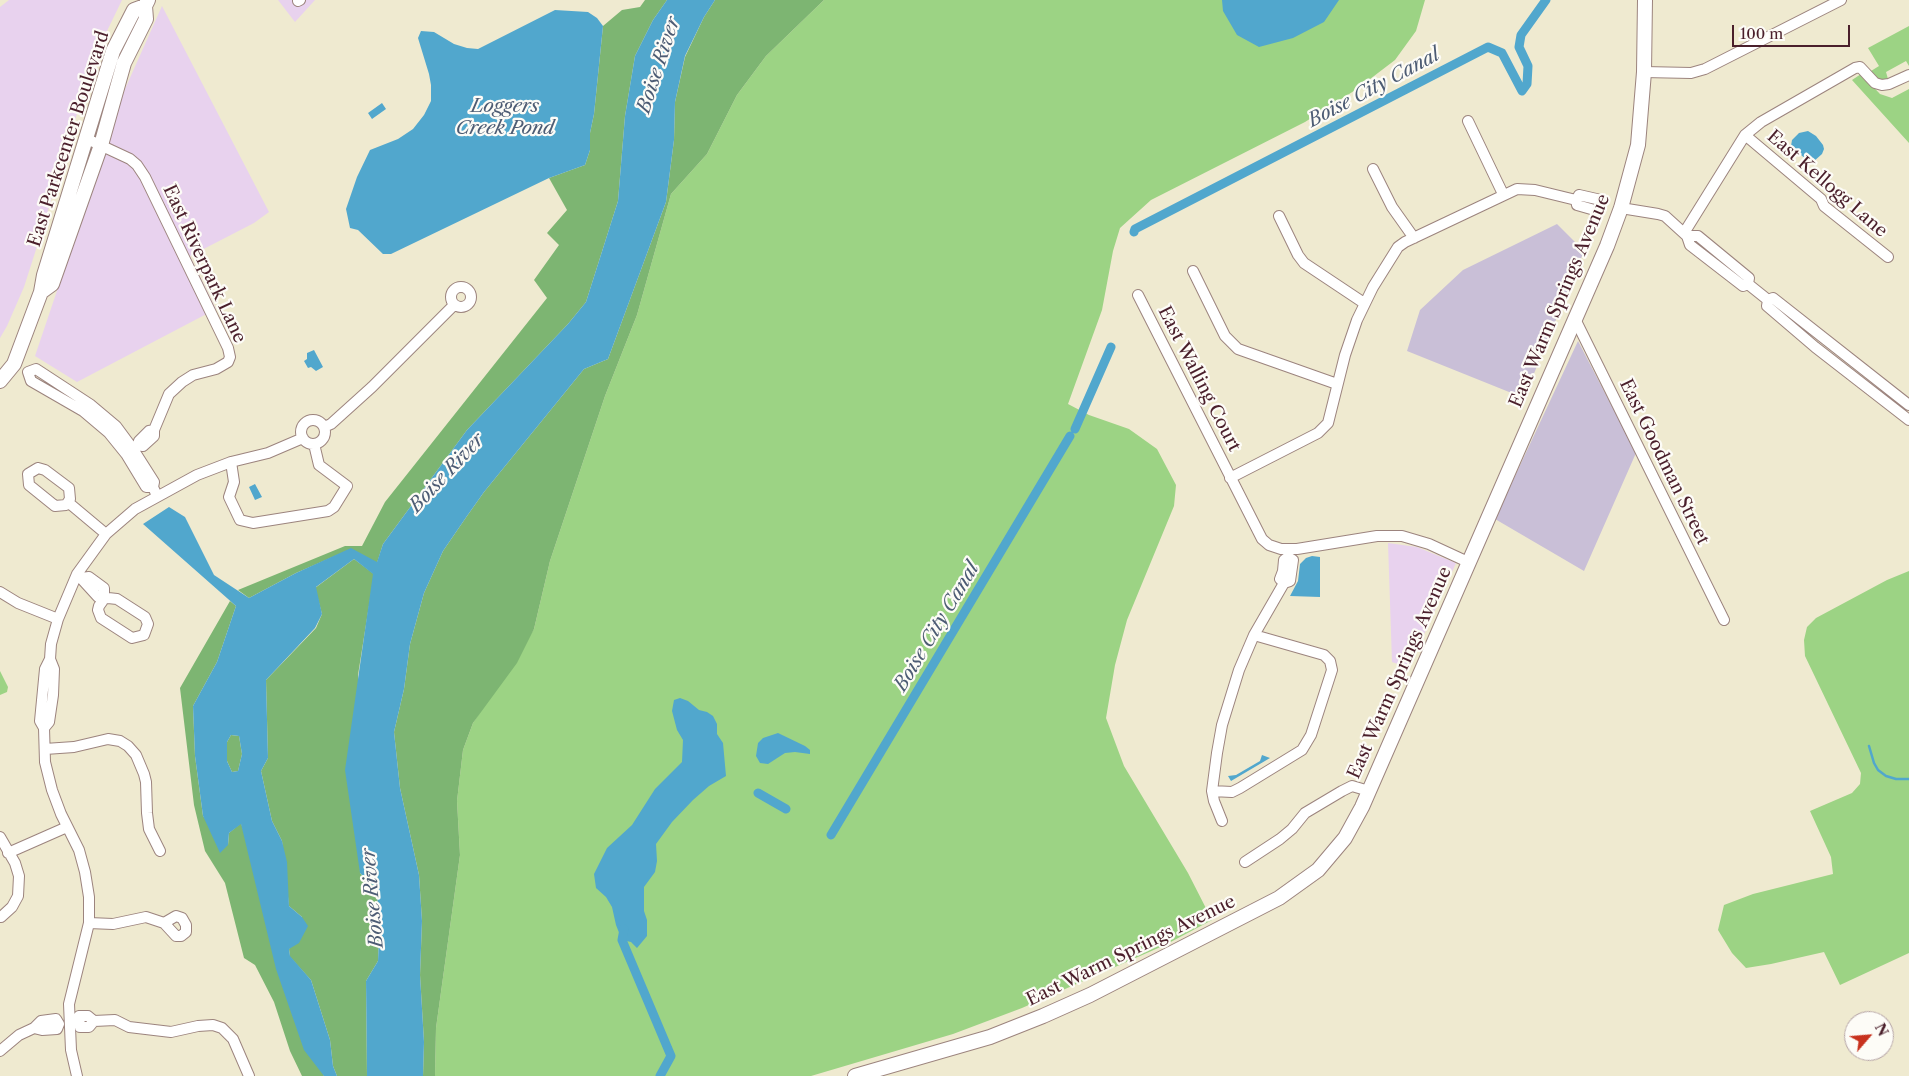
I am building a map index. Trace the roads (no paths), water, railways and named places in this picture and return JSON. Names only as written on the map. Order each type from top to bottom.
[{"type":"street","name":"East Warm Springs Avenue","points":[[855,1076],[990,1036],[1043,1016],[1090,995],[1269,905],[1295,889],[1323,864],[1345,838],[1369,791],[1621,210],[1638,145],[1644,72],[1645,0]]},
{"type":"street","points":[[1644,72],[1691,72],[1705,69],[1824,4],[1841,0]]},
{"type":"street","name":"East Parkcenter Boulevard","points":[[0,381],[14,364],[42,292],[44,275],[113,51],[134,10],[146,3]]},
{"type":"street","name":"East Parkcenter Boulevard","points":[[42,292],[52,284],[101,145],[124,63],[146,20],[146,3]]},
{"type":"street","points":[[1686,234],[1745,135],[1761,122],[1782,108],[1855,68],[1860,67],[1875,83],[1882,85],[1909,75]]},
{"type":"street","points":[[1468,121],[1502,194]]},
{"type":"street","name":"East Kellogg Lane","points":[[1745,135],[1821,199],[1824,206],[1888,257]]},
{"type":"street","name":"East Riverpark Lane","points":[[85,138],[130,159],[137,165],[213,316],[230,354],[228,362],[221,367],[193,375],[169,394],[154,430],[154,436],[143,446],[132,450]]},
{"type":"street","points":[[1373,169],[1392,207],[1414,238]]},
{"type":"street","points":[[1230,478],[1324,429],[1328,423],[1350,337],[1364,303],[1398,247],[1502,194],[1517,189],[1526,188],[1576,200],[1579,195],[1601,200],[1601,206],[1665,216],[1686,234],[1690,245],[1743,286],[1748,284],[1768,300]]},
{"type":"street","points":[[1279,216],[1304,263],[1364,303]]},
{"type":"street","points":[[1193,271],[1225,336],[1238,349],[1337,384]]},
{"type":"street","name":"East Walling Court","points":[[1138,295],[1262,539],[1269,545],[1288,553]]},
{"type":"street","points":[[1768,300],[1773,298],[1909,405]]},
{"type":"street","points":[[1768,300],[1767,306],[1909,420]]},
{"type":"street","points":[[324,428],[331,424],[372,387],[454,305]]},
{"type":"street","name":"East Goodman Street","points":[[1575,319],[1724,620]]},
{"type":"street","points":[[14,364],[28,372],[36,369],[91,405],[116,426],[154,482],[155,492]]},
{"type":"street","points":[[308,421],[316,421],[324,428],[324,438],[314,444],[307,443],[302,438],[301,430],[308,421]]},
{"type":"street","points":[[77,1076],[71,1050],[69,1004],[89,924],[89,897],[79,850],[67,827],[52,790],[45,762],[44,728],[40,722],[45,669],[50,659],[51,644],[58,619],[80,576],[106,534],[155,492],[231,462],[268,453],[302,438]]},
{"type":"street","points":[[231,462],[234,482],[229,497],[240,520],[253,523],[328,511],[334,507],[347,486],[343,481],[319,465],[314,444]]},
{"type":"street","points":[[69,502],[106,534]]},
{"type":"street","points":[[1222,821],[1212,791],[1216,753],[1227,707],[1239,670],[1254,635],[1284,583],[1290,581],[1293,560],[1288,553],[1390,536],[1429,544],[1468,562]]},
{"type":"street","points":[[80,576],[98,597],[117,599],[145,616],[148,624],[144,635],[132,638],[104,621],[98,610],[104,599]]},
{"type":"street","points":[[0,592],[18,603],[58,619]]},
{"type":"street","points":[[1212,791],[1232,792],[1302,750],[1312,735],[1332,670],[1330,662],[1324,655],[1254,635]]},
{"type":"street","points":[[45,750],[74,747],[108,739],[120,741],[128,746],[136,756],[144,774],[149,829],[160,851]]},
{"type":"street","points":[[1245,862],[1280,839],[1292,829],[1304,813],[1342,791],[1352,786],[1369,791]]},
{"type":"street","points":[[8,853],[67,827]]},
{"type":"street","points":[[0,838],[15,863],[19,876],[18,896],[12,907],[0,918]]},
{"type":"street","points":[[89,924],[114,924],[146,917],[164,924]]},
{"type":"street","points":[[0,1051],[19,1035],[34,1028],[42,1030],[57,1029],[69,1023],[80,1027],[89,1027],[94,1021],[115,1020],[129,1027],[171,1032],[213,1025],[222,1028],[233,1039],[249,1076]]},
{"type":"water","name":"Boise River","points":[[667,0],[715,0],[704,17],[685,56],[675,102],[674,140],[666,202],[608,359],[584,369],[484,492],[467,516],[443,551],[424,593],[410,644],[404,689],[394,732],[400,788],[419,875],[422,921],[420,975],[424,1042],[423,1076],[367,1076],[366,981],[378,961],[377,889],[360,873],[345,770],[373,574],[354,559],[316,587],[322,614],[315,628],[266,680],[268,758],[261,771],[272,821],[282,841],[287,862],[289,906],[302,917],[308,926],[299,943],[289,949],[290,956],[311,980],[330,1040],[333,1066],[337,1076],[324,1076],[304,1050],[276,969],[241,824],[229,833],[228,845],[220,853],[203,816],[195,756],[193,706],[217,662],[236,606],[143,524],[169,507],[185,517],[214,575],[249,598],[296,573],[351,548],[377,562],[383,544],[467,430],[568,324],[586,302],[618,201],[625,116],[635,56],[653,20]],"holes":[[[231,735],[239,736],[242,754],[238,771],[232,772],[227,761],[227,742]]]},
{"type":"water","points":[[1222,0],[1339,0],[1324,22],[1293,38],[1259,47],[1237,35],[1223,11]]},
{"type":"water","name":"Loggers Creek Pond","points":[[555,10],[588,12],[597,18],[603,26],[594,114],[590,133],[590,150],[585,165],[549,178],[391,254],[383,254],[358,230],[350,228],[346,209],[357,177],[370,150],[398,139],[413,129],[424,115],[431,101],[429,74],[418,38],[421,31],[434,32],[454,44],[478,49]]},
{"type":"water","points":[[382,103],[386,109],[372,119],[368,113]]},
{"type":"water","points":[[1808,131],[1816,136],[1824,149],[1822,154],[1813,162],[1809,162],[1791,146],[1792,140],[1799,133]]},
{"type":"water","points":[[314,350],[323,367],[316,371],[311,367],[308,368],[304,361],[307,359],[307,353]]},
{"type":"water","points":[[255,484],[262,497],[255,500],[249,487]]},
{"type":"water","points":[[1312,556],[1320,557],[1320,597],[1290,596],[1298,581],[1300,564],[1306,558]]},
{"type":"water","points":[[680,698],[713,716],[717,724],[717,734],[723,743],[726,776],[709,786],[693,800],[672,822],[656,844],[657,861],[655,872],[644,887],[647,936],[637,948],[631,942],[622,940],[612,907],[606,897],[596,888],[594,874],[607,848],[632,825],[655,789],[682,762],[683,740],[677,730],[672,711],[674,700]]},
{"type":"water","points":[[778,733],[805,746],[810,750],[810,754],[785,753],[768,764],[760,763],[756,756],[758,743],[763,738]]},
{"type":"water","points":[[1262,755],[1270,758],[1231,781],[1228,776],[1236,775],[1260,761]]},
{"type":"waterway","name":"Boise City Canal","points":[[1134,232],[1135,229],[1488,47],[1502,53],[1522,91],[1527,84],[1528,66],[1519,47],[1521,35],[1546,0]]},
{"type":"waterway","name":"Boise City Canal","points":[[1075,429],[1111,347]]},
{"type":"waterway","name":"Boise City Canal","points":[[831,835],[1070,436]]},
{"type":"waterway","points":[[1869,746],[1878,770],[1886,776],[1896,779],[1909,779]]},
{"type":"waterway","name":"Boise City Canal","points":[[758,793],[786,809]]},
{"type":"waterway","name":"Boise City Canal","points":[[624,929],[622,940],[671,1056],[660,1076]]}]
